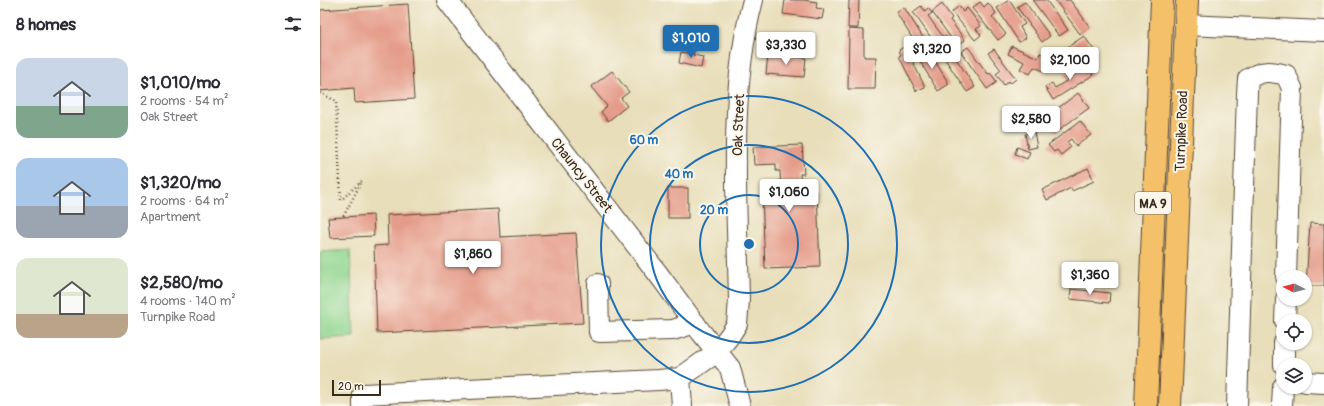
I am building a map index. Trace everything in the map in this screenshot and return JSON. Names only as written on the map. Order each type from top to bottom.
[{"type":"highway","name":"Turnpike Road","points":[[1146,406],[1162,0]]},
{"type":"highway","name":"Turnpike Road","points":[[1170,406],[1187,0]]},
{"type":"street","name":"Chauncy Street","points":[[447,0],[717,352]]},
{"type":"street","name":"Oak Street","points":[[680,378],[717,352],[737,324],[739,300],[737,116],[745,42],[754,0]]},
{"type":"street","points":[[1186,25],[1324,30]]},
{"type":"street","points":[[1237,406],[1248,79],[1257,73],[1274,71],[1286,75],[1292,88],[1286,270]]},
{"type":"street","points":[[598,284],[599,332],[673,330],[695,324]]},
{"type":"street","points":[[717,352],[730,368],[740,406]]},
{"type":"street","points":[[363,406],[363,394],[680,378],[682,406]]},
{"type":"street","points":[[1312,382],[1324,383]]},
{"type":"street","points":[[1282,406],[1283,394]]},
{"type":"path","points":[[320,93],[336,101],[341,200],[362,181],[343,217]]},
{"type":"green space","points":[[350,250],[354,337],[320,339],[320,252]]},
{"type":"building","points":[[785,0],[817,2],[816,8],[824,9],[822,19],[783,14]]},
{"type":"building","points":[[849,0],[859,0],[858,28],[848,28]]},
{"type":"building","points":[[1009,0],[1025,24],[1020,27],[1026,38],[1019,42],[997,8]]},
{"type":"building","points":[[1046,0],[1068,30],[1059,36],[1033,1]]},
{"type":"building","points":[[1055,0],[1070,0],[1090,27],[1080,34]]},
{"type":"building","points":[[980,2],[984,7],[988,3],[996,13],[992,17],[1006,34],[998,40],[972,8]]},
{"type":"building","points":[[1025,2],[1050,36],[1042,42],[1017,7]]},
{"type":"building","points":[[408,4],[414,99],[355,103],[354,88],[320,91],[320,10]]},
{"type":"building","points":[[942,4],[952,18],[950,20],[965,40],[957,46],[932,12]]},
{"type":"building","points":[[921,6],[925,11],[928,8],[932,13],[928,16],[943,37],[945,36],[949,41],[939,49],[913,12]]},
{"type":"building","points":[[959,6],[963,12],[967,8],[981,26],[976,29],[981,35],[975,40],[952,12]]},
{"type":"building","points":[[904,7],[927,44],[919,49],[896,12]]},
{"type":"building","points":[[849,29],[864,30],[864,57],[876,57],[875,89],[848,89]]},
{"type":"building","points":[[1084,36],[1094,50],[1083,57],[1079,51],[1058,65],[1053,57]]},
{"type":"building","points":[[905,46],[925,87],[916,91],[899,56],[901,55],[899,50]]},
{"type":"building","points":[[1012,46],[1038,58],[1040,53],[1047,56],[1045,61],[1048,63],[1044,71],[1034,67],[1030,74],[1020,69],[1024,62],[1008,54]]},
{"type":"building","points":[[968,47],[987,73],[991,74],[997,82],[987,89],[961,52]]},
{"type":"building","points":[[688,48],[694,50],[693,55],[703,57],[701,68],[679,63],[681,52],[687,53]]},
{"type":"building","points":[[927,48],[949,84],[938,91],[916,55]]},
{"type":"building","points":[[994,49],[1016,79],[1011,83],[1009,81],[1004,85],[996,74],[1001,70],[988,53]]},
{"type":"building","points":[[951,51],[975,87],[967,92],[943,56]]},
{"type":"building","points":[[768,55],[806,58],[804,77],[766,74]]},
{"type":"building","points":[[1082,64],[1084,67],[1087,66],[1093,75],[1053,100],[1045,87],[1052,83],[1055,88],[1068,80],[1064,75]]},
{"type":"building","points":[[612,71],[629,92],[621,98],[627,106],[608,121],[601,112],[607,106],[591,87]]},
{"type":"building","points":[[1078,93],[1089,108],[1056,132],[1045,118]]},
{"type":"building","points":[[1080,121],[1091,135],[1076,146],[1071,139],[1067,142],[1071,147],[1061,155],[1057,150],[1054,152],[1048,145]]},
{"type":"building","points":[[1034,132],[1037,147],[1028,149],[1025,134]]},
{"type":"building","points":[[802,145],[804,174],[800,174],[801,193],[817,192],[820,267],[765,269],[762,194],[781,193],[780,171],[776,171],[776,164],[754,165],[753,147]]},
{"type":"building","points":[[1017,147],[1030,152],[1027,159],[1015,154]]},
{"type":"building","points":[[1088,168],[1094,181],[1072,191],[1071,188],[1047,200],[1042,190]]},
{"type":"building","points":[[668,188],[688,188],[688,218],[668,218]]},
{"type":"building","points":[[498,209],[500,237],[576,233],[583,323],[377,333],[374,246],[388,245],[387,215]]},
{"type":"building","points":[[373,215],[374,236],[330,238],[328,218]]},
{"type":"building","points":[[1310,223],[1324,224],[1324,286],[1312,286],[1312,270],[1307,270]]},
{"type":"building","points":[[1071,289],[1110,293],[1109,303],[1070,299]]}]
